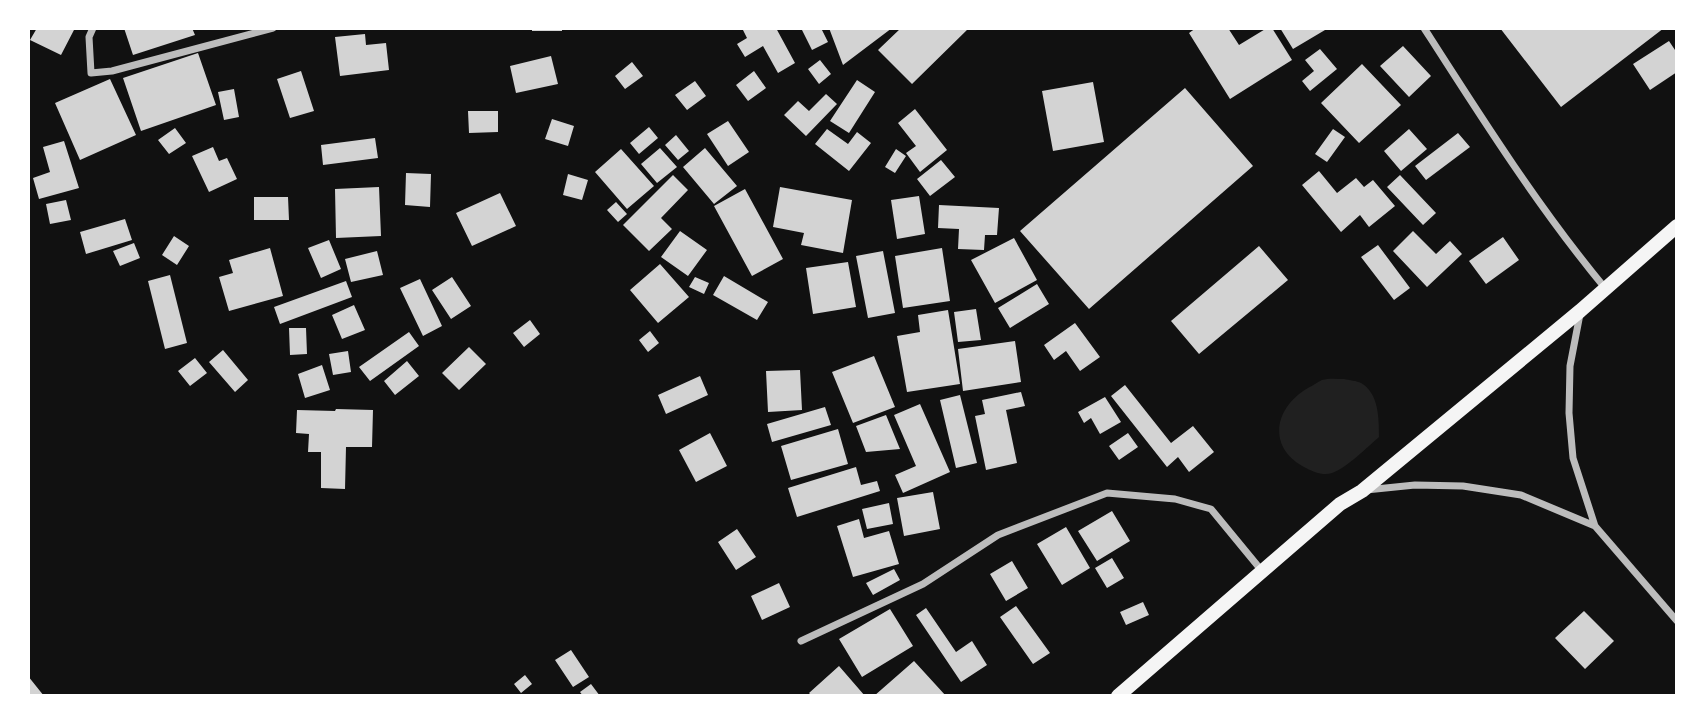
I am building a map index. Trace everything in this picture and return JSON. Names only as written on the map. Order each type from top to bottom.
[{"type":"main road","points":[[1118,696],[1340,504],[1362,491],[1580,311],[1677,226]]},
{"type":"street","points":[[93,28],[89,37],[91,73],[111,71],[273,28]]},
{"type":"street","points":[[1424,28],[1499,144],[1578,256],[1605,288]]},
{"type":"street","points":[[1580,311],[1570,366],[1569,413],[1573,458],[1595,526],[1677,621]]},
{"type":"street","points":[[1362,491],[1415,485],[1463,485],[1521,495],[1595,526]]},
{"type":"street","points":[[801,641],[922,584],[998,535],[1107,492],[1175,499],[1211,509],[1262,571]]},
{"type":"shaded area","points":[[1344,379],[1361,383],[1371,393],[1377,407],[1379,437],[1338,470],[1329,474],[1319,473],[1293,460],[1280,440],[1279,428],[1287,406],[1296,396],[1322,380]]},
{"type":"building","points":[[37,28],[75,28],[61,55],[30,40]]},
{"type":"building","points":[[124,28],[192,28],[195,35],[133,55]]},
{"type":"building","points":[[532,28],[562,28],[562,31],[532,31]]},
{"type":"building","points":[[742,28],[776,28],[795,63],[778,73],[763,46],[745,57],[737,44],[747,38]]},
{"type":"building","points":[[801,28],[821,28],[828,42],[812,50]]},
{"type":"building","points":[[829,28],[892,28],[843,65]]},
{"type":"building","points":[[901,28],[969,28],[912,84],[878,50]]},
{"type":"building","points":[[1196,28],[1228,28],[1239,45],[1267,28],[1272,28],[1292,60],[1230,99],[1189,33]]},
{"type":"building","points":[[1280,28],[1323,28],[1325,30],[1293,49]]},
{"type":"building","points":[[1500,28],[1664,28],[1561,107]]},
{"type":"building","points":[[365,34],[366,45],[386,43],[389,70],[340,76],[335,37]]},
{"type":"building","points":[[1669,41],[1677,53],[1677,72],[1650,90],[1633,64]]},
{"type":"building","points":[[1403,46],[1431,76],[1409,97],[1380,66]]},
{"type":"building","points":[[1320,49],[1337,69],[1310,91],[1302,81],[1314,71],[1305,60]]},
{"type":"building","points":[[198,53],[216,105],[141,131],[123,78]]},
{"type":"building","points":[[551,56],[558,84],[516,93],[510,66]]},
{"type":"building","points":[[820,60],[831,74],[819,84],[808,69]]},
{"type":"building","points":[[632,62],[643,76],[625,89],[615,76]]},
{"type":"building","points":[[1362,64],[1401,105],[1359,143],[1321,103]]},
{"type":"building","points":[[301,71],[314,111],[290,118],[277,79]]},
{"type":"building","points":[[754,71],[766,88],[748,101],[736,85]]},
{"type":"building","points":[[110,79],[136,135],[80,160],[55,103]]},
{"type":"building","points":[[857,80],[875,92],[849,133],[830,121]]},
{"type":"building","points":[[695,81],[706,96],[687,110],[675,95]]},
{"type":"building","points":[[1093,82],[1104,142],[1053,151],[1042,91]]},
{"type":"building","points":[[1185,88],[1253,166],[1089,309],[1020,231]]},
{"type":"building","points":[[234,89],[239,117],[224,120],[218,92]]},
{"type":"building","points":[[826,94],[837,104],[806,136],[784,115],[798,101],[809,111]]},
{"type":"building","points":[[915,109],[947,150],[920,172],[906,153],[916,146],[898,123]]},
{"type":"building","points":[[468,111],[498,111],[498,132],[469,133]]},
{"type":"building","points":[[552,119],[574,126],[568,146],[545,139]]},
{"type":"building","points":[[728,121],[749,152],[728,166],[707,134]]},
{"type":"building","points":[[649,127],[658,138],[639,154],[630,143]]},
{"type":"building","points":[[175,128],[186,143],[169,154],[158,140]]},
{"type":"building","points":[[827,129],[848,144],[857,132],[871,143],[849,171],[815,144]]},
{"type":"building","points":[[1333,129],[1345,137],[1327,162],[1315,154]]},
{"type":"building","points":[[1409,129],[1427,149],[1401,171],[1384,151]]},
{"type":"building","points":[[1458,133],[1470,147],[1426,180],[1415,166]]},
{"type":"building","points":[[676,135],[689,151],[678,160],[665,145]]},
{"type":"building","points":[[375,138],[378,158],[323,165],[321,145]]},
{"type":"building","points":[[64,141],[79,188],[39,199],[33,178],[50,172],[43,147]]},
{"type":"building","points":[[213,147],[219,161],[227,158],[237,179],[209,192],[192,156]]},
{"type":"building","points":[[660,148],[677,167],[657,183],[641,164]]},
{"type":"building","points":[[705,148],[737,186],[714,204],[683,167]]},
{"type":"building","points":[[621,149],[654,186],[627,209],[595,172]]},
{"type":"building","points":[[896,149],[906,156],[895,173],[885,167]]},
{"type":"building","points":[[941,160],[955,177],[930,196],[917,179]]},
{"type":"building","points":[[1319,171],[1337,193],[1356,178],[1364,187],[1373,180],[1395,206],[1369,227],[1360,215],[1341,232],[1302,185]]},
{"type":"building","points":[[406,173],[431,174],[430,207],[405,205]]},
{"type":"building","points":[[568,174],[588,180],[582,200],[563,195]]},
{"type":"building","points":[[673,175],[688,190],[661,218],[672,229],[649,251],[623,225]]},
{"type":"building","points":[[1400,175],[1436,213],[1423,225],[1387,187]]},
{"type":"building","points":[[379,187],[381,236],[336,238],[335,189]]},
{"type":"building","points":[[780,187],[852,200],[843,253],[801,245],[804,233],[773,227]]},
{"type":"building","points":[[745,189],[783,259],[752,276],[714,206]]},
{"type":"building","points":[[500,193],[516,226],[472,246],[456,213]]},
{"type":"building","points":[[919,196],[925,234],[897,239],[891,200]]},
{"type":"building","points":[[254,197],[288,197],[289,220],[254,220]]},
{"type":"building","points":[[66,200],[71,220],[50,224],[46,204]]},
{"type":"building","points":[[616,202],[627,214],[618,222],[607,210]]},
{"type":"building","points":[[939,205],[999,208],[997,235],[985,235],[984,250],[958,249],[959,229],[938,228]]},
{"type":"building","points":[[125,219],[132,240],[86,254],[80,232]]},
{"type":"building","points":[[680,231],[707,250],[688,276],[661,257]]},
{"type":"building","points":[[1413,231],[1436,254],[1450,241],[1462,254],[1427,287],[1393,251]]},
{"type":"building","points":[[174,236],[189,246],[177,265],[162,255]]},
{"type":"building","points":[[1503,237],[1519,260],[1486,284],[1469,261]]},
{"type":"building","points":[[1014,238],[1037,280],[995,303],[971,260]]},
{"type":"building","points":[[329,240],[341,269],[321,278],[308,248]]},
{"type":"building","points":[[134,243],[140,258],[120,266],[113,251]]},
{"type":"building","points":[[1378,245],[1410,288],[1394,300],[1361,257]]},
{"type":"building","points":[[1259,246],[1288,280],[1199,354],[1171,321]]},
{"type":"building","points":[[270,248],[283,296],[229,311],[219,277],[233,273],[229,260]]},
{"type":"building","points":[[942,248],[950,301],[903,308],[895,256]]},
{"type":"building","points":[[377,251],[383,275],[351,282],[345,259]]},
{"type":"building","points":[[883,251],[895,313],[868,318],[856,256]]},
{"type":"building","points":[[848,262],[856,307],[813,314],[806,268]]},
{"type":"building","points":[[660,264],[689,297],[658,323],[630,290]]},
{"type":"building","points":[[170,275],[187,343],[165,349],[148,281]]},
{"type":"building","points":[[724,276],[768,302],[757,320],[713,295]]},
{"type":"building","points":[[452,277],[471,306],[451,319],[432,290]]},
{"type":"building","points":[[695,277],[709,283],[704,294],[689,287]]},
{"type":"building","points":[[420,279],[442,326],[423,336],[400,288]]},
{"type":"building","points":[[346,281],[352,297],[280,324],[274,307]]},
{"type":"building","points":[[1037,284],[1049,304],[1010,328],[998,308]]},
{"type":"building","points":[[354,305],[365,330],[342,339],[332,315]]},
{"type":"building","points":[[976,309],[981,340],[958,342],[954,312]]},
{"type":"building","points":[[948,310],[960,384],[907,392],[897,336],[920,332],[918,315]]},
{"type":"building","points":[[530,320],[540,334],[524,347],[513,333]]},
{"type":"building","points":[[1075,323],[1100,357],[1080,371],[1066,351],[1054,360],[1044,345]]},
{"type":"building","points":[[289,328],[306,328],[307,354],[290,355]]},
{"type":"building","points":[[650,331],[659,343],[648,352],[639,340]]},
{"type":"building","points":[[409,332],[419,346],[370,381],[359,367]]},
{"type":"building","points":[[1015,341],[1021,382],[963,391],[958,349]]},
{"type":"building","points":[[469,347],[486,364],[459,390],[442,373]]},
{"type":"building","points":[[223,350],[248,380],[235,392],[209,362]]},
{"type":"building","points":[[348,351],[351,372],[333,375],[329,354]]},
{"type":"building","points":[[874,356],[895,407],[853,423],[832,372]]},
{"type":"building","points":[[195,358],[207,373],[190,386],[178,371]]},
{"type":"building","points":[[407,361],[419,376],[395,395],[384,381]]},
{"type":"building","points":[[322,365],[330,390],[305,398],[298,374]]},
{"type":"building","points":[[800,370],[802,410],[768,412],[766,371]]},
{"type":"building","points":[[700,376],[708,395],[666,414],[658,395]]},
{"type":"building","points":[[1125,385],[1171,443],[1193,426],[1214,452],[1189,472],[1178,457],[1167,467],[1111,396]]},
{"type":"building","points":[[1021,392],[1025,406],[1006,410],[1017,463],[986,470],[975,416],[985,414],[982,400]]},
{"type":"building","points":[[960,395],[977,463],[956,468],[940,400]]},
{"type":"building","points":[[1105,397],[1121,422],[1100,434],[1091,418],[1084,423],[1078,412]]},
{"type":"building","points":[[920,404],[950,472],[903,493],[895,475],[916,466],[894,415]]},
{"type":"building","points":[[825,407],[831,425],[772,442],[767,424]]},
{"type":"building","points":[[297,410],[373,410],[372,447],[346,447],[345,489],[321,488],[321,452],[308,452],[309,434],[296,433]]},
{"type":"building","points":[[886,415],[900,449],[866,452],[856,426]]},
{"type":"building","points":[[838,429],[848,464],[791,480],[781,446]]},
{"type":"building","points":[[710,433],[727,466],[696,482],[679,450]]},
{"type":"building","points":[[1128,433],[1138,447],[1119,460],[1109,446]]},
{"type":"building","points":[[856,467],[861,485],[877,481],[880,491],[797,517],[788,488]]},
{"type":"building","points":[[933,492],[940,529],[904,536],[897,498]]},
{"type":"building","points":[[889,503],[893,524],[867,529],[862,509]]},
{"type":"building","points":[[1112,511],[1130,541],[1097,561],[1078,531]]},
{"type":"building","points":[[859,519],[864,538],[889,531],[899,564],[853,577],[837,526]]},
{"type":"building","points":[[1066,527],[1090,568],[1062,585],[1037,544]]},
{"type":"building","points":[[737,529],[756,557],[736,570],[718,542]]},
{"type":"building","points":[[1112,558],[1124,578],[1107,588],[1095,568]]},
{"type":"building","points":[[1012,561],[1028,588],[1006,601],[990,574]]},
{"type":"building","points":[[894,569],[900,580],[873,595],[866,583]]},
{"type":"building","points":[[779,583],[790,607],[762,620],[751,596]]},
{"type":"building","points":[[1143,602],[1149,615],[1126,625],[1120,612]]},
{"type":"building","points":[[1016,606],[1050,653],[1033,664],[1000,617]]},
{"type":"building","points":[[926,608],[956,652],[972,641],[987,665],[961,682],[916,615]]},
{"type":"building","points":[[890,609],[913,646],[862,677],[839,639]]},
{"type":"building","points":[[1584,611],[1614,641],[1585,669],[1555,638]]},
{"type":"building","points":[[571,650],[589,677],[573,687],[555,660]]},
{"type":"building","points":[[914,661],[946,696],[874,696]]},
{"type":"building","points":[[839,666],[865,696],[812,696],[809,693]]},
{"type":"building","points":[[525,675],[532,684],[521,693],[514,684]]},
{"type":"building","points":[[28,676],[44,696],[28,696]]},
{"type":"building","points":[[591,684],[600,696],[583,696],[580,692]]}]
